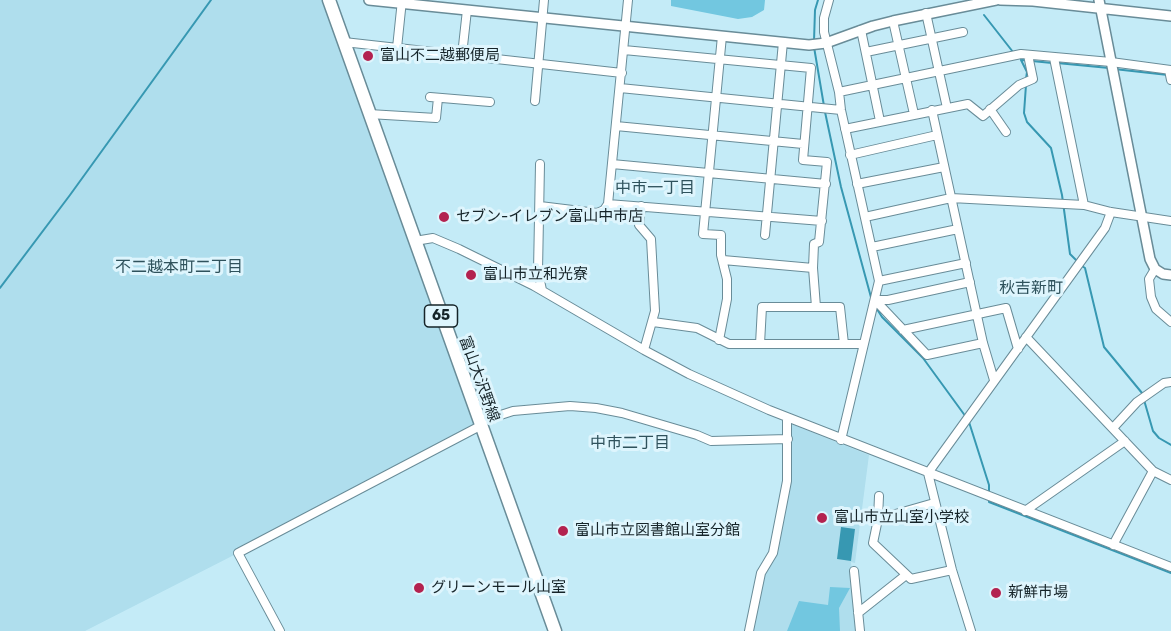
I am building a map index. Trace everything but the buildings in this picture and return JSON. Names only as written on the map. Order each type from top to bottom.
[{"type":"main road","name":"富山大沢野線","points":[[328,0],[555,631]]},
{"type":"street","points":[[369,0],[809,45],[826,43],[861,30],[957,3],[998,0],[1100,4],[1171,16]]},
{"type":"street","points":[[535,101],[544,0]]},
{"type":"street","points":[[540,206],[597,213],[609,204],[628,0]]},
{"type":"street","points":[[829,0],[824,18],[826,43],[839,92],[850,155],[879,281],[841,440]]},
{"type":"street","points":[[397,48],[401,2]]},
{"type":"street","points":[[1100,4],[1150,260],[1155,269],[1163,274],[1171,275]]},
{"type":"street","points":[[462,55],[467,10]]},
{"type":"street","points":[[926,13],[947,108]]},
{"type":"street","points":[[893,21],[914,114]]},
{"type":"street","points":[[861,30],[880,122]]},
{"type":"street","points":[[866,52],[963,32]]},
{"type":"street","points":[[719,340],[727,299],[727,279],[721,255],[721,235],[703,234],[722,36]]},
{"type":"street","points":[[344,42],[622,73]]},
{"type":"street","points":[[765,235],[783,42]]},
{"type":"street","points":[[624,50],[812,68],[802,160],[827,162],[819,242],[814,244],[816,308]]},
{"type":"street","points":[[839,92],[1021,54],[1170,70],[1171,80]]},
{"type":"street","points":[[845,129],[968,104],[983,116],[1018,85],[1033,79],[1028,55]]},
{"type":"street","points":[[1054,58],[1084,205]]},
{"type":"street","points":[[620,88],[841,110]]},
{"type":"street","points":[[369,114],[436,118],[434,98],[490,102]]},
{"type":"street","points":[[990,109],[1006,132]]},
{"type":"street","points":[[932,110],[983,343],[994,380]]},
{"type":"street","points":[[616,126],[803,144]]},
{"type":"street","points":[[850,155],[937,135]]},
{"type":"street","points":[[540,164],[538,272],[542,290]]},
{"type":"street","points":[[612,164],[826,184]]},
{"type":"street","points":[[857,184],[944,167]]},
{"type":"street","points":[[865,217],[951,198],[1084,205],[1142,218],[1171,221]]},
{"type":"street","points":[[609,204],[822,221]]},
{"type":"street","points":[[640,206],[639,225],[651,239],[655,311],[644,350]]},
{"type":"street","points":[[971,631],[952,570],[928,473],[1105,228],[1111,212]]},
{"type":"street","points":[[872,246],[958,229]]},
{"type":"street","points":[[415,241],[433,238],[542,290],[689,374],[787,418],[1171,567]]},
{"type":"street","points":[[723,260],[813,268]]},
{"type":"street","points":[[879,281],[966,263]]},
{"type":"street","points":[[1155,269],[1149,279],[1151,297],[1156,309],[1171,322]]},
{"type":"street","points":[[875,300],[888,300],[970,282]]},
{"type":"street","points":[[875,300],[927,355],[983,343]]},
{"type":"street","points":[[760,344],[762,308],[840,308],[844,344]]},
{"type":"street","points":[[903,330],[1006,308],[1018,349]]},
{"type":"street","points":[[653,321],[697,328],[729,344],[863,344]]},
{"type":"street","points":[[1026,337],[1153,471],[1171,480]]},
{"type":"street","points":[[1113,428],[1137,402],[1164,383],[1171,382]]},
{"type":"street","points":[[280,631],[238,553],[480,424],[513,411],[570,406],[596,408],[622,413],[711,441],[788,439]]},
{"type":"street","points":[[749,631],[761,573],[773,553],[787,481],[787,418]]},
{"type":"street","points":[[1025,511],[1125,441]]},
{"type":"street","points":[[1113,545],[1153,471]]},
{"type":"street","points":[[879,496],[878,519],[873,543],[911,579],[952,570]]},
{"type":"street","points":[[878,519],[934,502]]},
{"type":"street","points":[[854,571],[860,631]]},
{"type":"street","points":[[858,613],[906,575]]},
{"type":"shaded area","points":[[0,0],[324,0],[479,422],[238,553],[85,631],[0,631]]},
{"type":"shaded area","points":[[671,0],[765,0],[764,10],[752,17],[738,19],[671,6]]},
{"type":"shaded area","name":"富山市立山室小学校","points":[[791,424],[869,455],[855,563],[851,562],[858,631],[751,631],[763,574],[776,556],[789,481]]},
{"type":"shaded area","points":[[841,527],[855,529],[851,561],[837,559]]},
{"type":"shaded area","points":[[830,587],[850,588],[839,608],[840,631],[787,631],[799,601],[828,605]]},
{"type":"waterway","points":[[0,288],[211,0]]},
{"type":"waterway","points":[[814,41],[815,10],[818,0]]},
{"type":"waterway","points":[[984,15],[1013,52]]},
{"type":"waterway","points":[[814,47],[824,106]]},
{"type":"waterway","points":[[1021,60],[1027,72],[1026,79]]},
{"type":"waterway","points":[[1022,60],[1052,63]]},
{"type":"waterway","points":[[1057,63],[1109,68]]},
{"type":"waterway","points":[[1114,69],[1168,75]]},
{"type":"waterway","points":[[1026,85],[1024,113],[1027,122],[1051,148],[1062,195],[1070,254],[1078,262]]},
{"type":"waterway","points":[[825,112],[841,187],[872,301]]},
{"type":"waterway","points":[[1082,266],[1085,268],[1104,347],[1142,393],[1153,431],[1159,438],[1171,445]]},
{"type":"waterway","points":[[875,306],[882,317],[923,358],[966,417]]},
{"type":"waterway","points":[[969,422],[989,485],[989,494]]},
{"type":"waterway","points":[[989,500],[989,502],[1171,573]]},
{"type":"place","name":"富山不二越郵便局","points":[[368,56]]},
{"type":"place","name":"セブン-イレブン富山中市店","points":[[444,217]]},
{"type":"place","name":"富山市立和光寮","points":[[471,275]]},
{"type":"place","name":"富山市立山室小学校","points":[[822,518]]},
{"type":"place","name":"富山市立図書館山室分館","points":[[563,531]]},
{"type":"place","name":"グリーンモール山室","points":[[419,588]]},
{"type":"place","name":"新鮮市場","points":[[996,593]]},
{"type":"district","name":"中市一丁目","points":[[655,188]]},
{"type":"district","name":"不二越本町二丁目","points":[[179,267]]},
{"type":"district","name":"秋吉新町","points":[[1031,288]]},
{"type":"district","name":"中市二丁目","points":[[630,443]]}]
